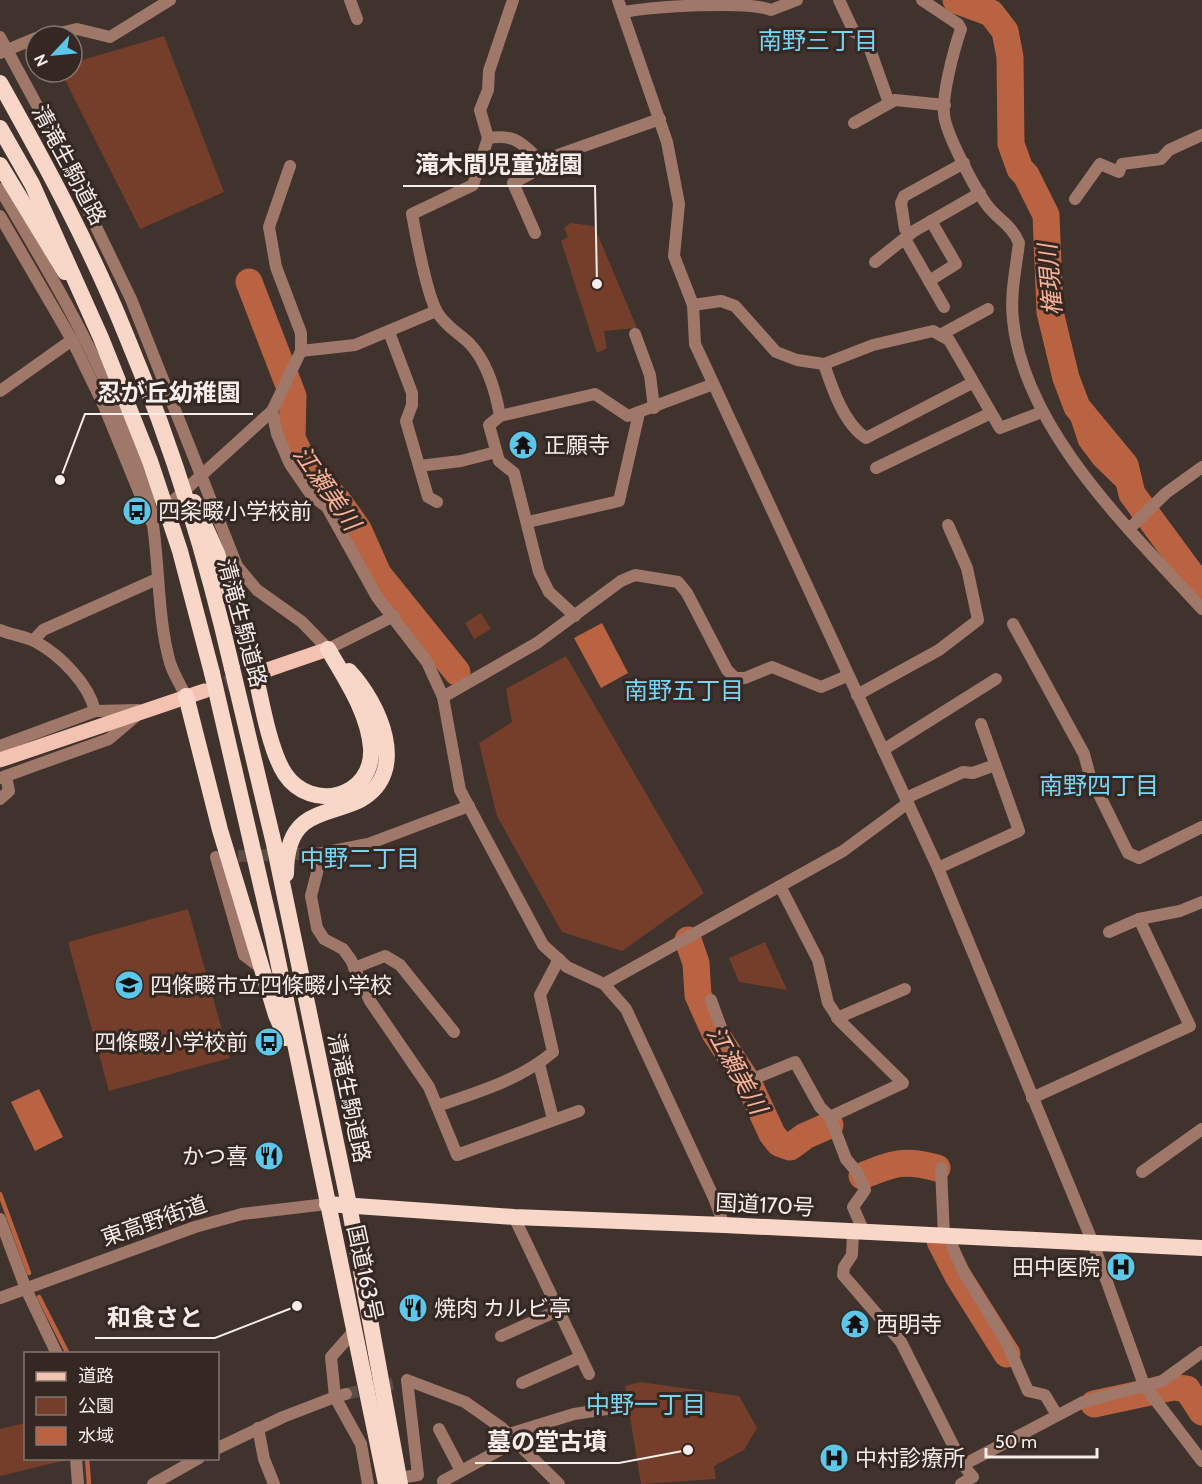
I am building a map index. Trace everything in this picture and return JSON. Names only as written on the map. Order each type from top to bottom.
[{"type":"highway","name":"清滝生駒道路","points":[[0,83],[49,171],[90,255],[125,332],[165,438],[221,622],[274,844],[349,1205]]},
{"type":"highway","name":"清滝生駒道路","points":[[0,128],[32,184],[101,338],[150,461],[180,550],[253,841],[300,1072]]},
{"type":"highway","points":[[0,165],[84,304]]},
{"type":"highway","points":[[165,438],[217,554],[258,665],[276,755],[285,774],[309,794],[327,797],[344,794],[358,784],[366,771],[371,751],[367,722],[328,649]]},
{"type":"highway","points":[[286,907],[286,856],[293,838],[304,823],[362,799],[375,788],[388,757],[385,736],[377,713],[360,684],[328,649]]},
{"type":"highway","points":[[186,696],[220,830],[261,968],[276,1015],[300,1072]]},
{"type":"highway","name":"国道163号","points":[[300,1072],[354,1331],[395,1482]]},
{"type":"highway","name":"国道170号","points":[[327,1204],[514,1217],[1202,1248]]},
{"type":"highway","name":"国道163号","points":[[349,1205],[395,1482]]},
{"type":"main road","points":[[258,665],[328,649]]},
{"type":"main road","points":[[0,760],[204,691]]},
{"type":"street","points":[[84,31],[110,37],[170,0]]},
{"type":"street","points":[[350,0],[357,19]]},
{"type":"street","points":[[500,416],[497,399],[471,345],[448,328],[436,311],[412,214],[473,185],[488,138],[480,110],[489,90],[489,71],[513,0]]},
{"type":"street","points":[[618,0],[623,12],[625,27],[649,84],[660,119],[679,204],[674,256],[693,305],[695,344],[711,385],[938,868],[1094,1243],[1144,1385],[1202,1461]]},
{"type":"street","points":[[623,12],[649,8],[761,2],[771,10],[797,0]]},
{"type":"street","points":[[839,0],[854,32],[866,38],[889,103]]},
{"type":"street","points":[[922,0],[958,24],[961,29],[955,45],[945,105],[946,128],[987,206],[1015,233],[1019,243],[1013,320],[1022,360],[1042,412],[1068,454],[1129,529],[1202,609]]},
{"type":"street","points":[[0,37],[3,51],[39,109],[131,299],[170,391],[200,476],[237,566],[256,590],[302,622],[328,649],[394,616]]},
{"type":"street","points":[[3,51],[24,43]]},
{"type":"street","points":[[854,123],[895,100],[945,105]]},
{"type":"street","points":[[535,233],[513,183],[532,173],[541,160],[660,119]]},
{"type":"street","points":[[1075,200],[1100,164],[1119,172],[1122,164],[1161,159],[1169,150],[1202,135]]},
{"type":"street","points":[[488,138],[506,136],[517,140],[541,160]]},
{"type":"street","points":[[944,307],[905,234],[901,203],[904,196],[964,163]]},
{"type":"street","points":[[151,521],[272,411],[301,351],[301,333],[276,267],[269,227],[290,166]]},
{"type":"street","points":[[0,189],[65,299],[122,419],[145,486],[158,554],[157,579],[171,664],[186,696]]},
{"type":"street","points":[[875,262],[905,234],[980,193]]},
{"type":"street","points":[[0,216],[72,340],[104,406],[151,521]]},
{"type":"street","points":[[929,281],[957,264],[931,221]]},
{"type":"street","points":[[693,305],[721,301],[735,306],[776,352],[797,360],[824,364],[873,345],[933,331],[949,340],[1000,428],[1042,412]]},
{"type":"street","points":[[940,335],[988,309]]},
{"type":"street","points":[[301,351],[355,345],[436,311]]},
{"type":"street","points":[[389,332],[412,393],[412,405],[406,421],[428,497],[437,502]]},
{"type":"street","points":[[635,334],[650,375],[654,408]]},
{"type":"street","points":[[0,391],[72,340]]},
{"type":"street","points":[[824,364],[832,388],[857,432],[867,438],[972,382]]},
{"type":"street","points":[[575,616],[549,592],[539,572],[514,473],[499,461],[489,424],[500,416],[595,394],[628,416],[711,385]]},
{"type":"street","points":[[272,411],[277,434],[290,464],[312,496],[327,507],[377,597],[394,616],[427,662],[443,697],[460,790],[538,936],[567,967],[604,984],[626,1009],[714,1198],[723,1225]]},
{"type":"street","points":[[528,522],[619,501],[639,413]]},
{"type":"street","points":[[876,468],[990,413]]},
{"type":"street","points":[[419,466],[461,461],[496,452]]},
{"type":"street","points":[[1129,529],[1150,508],[1202,467]]},
{"type":"street","points":[[857,695],[939,650],[978,620],[968,568],[948,525]]},
{"type":"street","points":[[443,697],[537,643],[621,581],[635,575],[678,582],[687,593],[727,670],[735,678],[745,678],[772,668],[821,687],[847,676]]},
{"type":"street","points":[[34,640],[43,630],[157,579]]},
{"type":"street","points":[[1013,624],[1084,754],[1090,776],[1128,853],[1139,858],[1202,827]]},
{"type":"street","points":[[0,630],[34,640],[57,656],[92,696],[95,711]]},
{"type":"street","points":[[883,750],[996,679]]},
{"type":"street","points":[[0,746],[95,711],[143,710]]},
{"type":"street","points":[[0,799],[9,791],[3,777],[109,738],[143,710]]},
{"type":"street","points":[[938,868],[1019,831],[981,724]]},
{"type":"street","points":[[604,984],[843,851],[907,801],[963,772],[973,773],[995,765]]},
{"type":"street","points":[[469,806],[368,844],[322,853],[311,896],[317,928],[324,939],[343,949],[370,1001],[429,1088],[457,1155],[579,1111]]},
{"type":"street","points":[[216,857],[244,954],[261,968]]},
{"type":"street","points":[[780,886],[818,960],[828,1003],[837,1018],[903,1083],[830,1118]]},
{"type":"street","points":[[1109,933],[1139,919],[1201,906]]},
{"type":"street","points":[[1032,1098],[1190,1026],[1139,919]]},
{"type":"street","points":[[354,968],[385,956],[400,966],[454,1032]]},
{"type":"street","points":[[437,1106],[504,1082],[539,1064],[553,1052],[540,995],[559,959]]},
{"type":"street","points":[[837,1018],[905,989]]},
{"type":"street","points":[[711,1000],[723,1033],[753,1079],[795,1062],[820,1107],[830,1118],[846,1159],[857,1172],[865,1190],[853,1207],[859,1232],[852,1255],[844,1267],[843,1275],[901,1342],[963,1464],[977,1480],[961,1484]]},
{"type":"street","points":[[539,1064],[553,1119]]},
{"type":"street","points":[[1142,1172],[1202,1129]]},
{"type":"street","points":[[941,1168],[946,1236],[963,1271],[1006,1341],[1028,1391],[1045,1395],[1057,1415]]},
{"type":"street","name":"東高野街道","points":[[0,1298],[223,1219],[282,1208],[327,1204]]},
{"type":"street","points":[[514,1217],[589,1374]]},
{"type":"street","points":[[0,1219],[26,1289],[57,1352]]},
{"type":"street","points":[[501,1336],[559,1310]]},
{"type":"street","points":[[354,1331],[331,1357],[341,1395],[361,1444],[368,1484]]},
{"type":"street","points":[[963,1464],[1083,1402],[1162,1381],[1202,1352]]},
{"type":"street","points":[[522,1383],[581,1357]]},
{"type":"street","points":[[395,1482],[418,1479],[401,1382],[465,1402],[513,1438],[559,1484]]},
{"type":"street","points":[[219,1448],[258,1428],[341,1395]]},
{"type":"street","points":[[443,1481],[513,1438],[574,1414],[626,1406]]},
{"type":"street","points":[[258,1428],[264,1459],[274,1484]]},
{"type":"street","points":[[439,1429],[461,1471]]},
{"type":"street","points":[[76,1460],[78,1484]]},
{"type":"street","points":[[153,1484],[195,1460]]},
{"type":"green space","points":[[164,36],[224,192],[140,229],[67,84],[84,84],[84,59]]},
{"type":"green space","points":[[571,223],[594,226],[637,328],[604,331],[607,348],[597,353],[561,241],[568,237],[564,228]]},
{"type":"green space","points":[[481,613],[491,629],[474,639],[465,623]]},
{"type":"green space","points":[[566,656],[704,893],[622,951],[562,932],[497,816],[479,743],[512,722],[506,689]]},
{"type":"green space","points":[[188,909],[230,1058],[109,1091],[68,942]]},
{"type":"green space","points":[[765,942],[787,990],[739,982],[729,958]]},
{"type":"green space","points":[[640,1382],[739,1396],[757,1428],[744,1450],[714,1466],[716,1479],[641,1484],[625,1386]]},
{"type":"green space","points":[[24,1423],[24,1460],[67,1460],[0,1476],[0,1429]]},
{"type":"water","points":[[1080,402],[1132,469],[1133,486],[1123,493],[1094,465],[1079,445],[1068,412]]},
{"type":"water","points":[[602,623],[628,673],[601,688],[574,638]]},
{"type":"water","points":[[39,1089],[63,1137],[35,1151],[11,1102]]},
{"type":"waterway","name":"権現川","points":[[956,0],[991,13],[1005,31],[1010,57],[1011,144],[1020,169],[1026,175],[1046,215],[1050,312],[1066,378],[1077,407],[1125,465],[1132,494],[1202,589]]},
{"type":"waterway","name":"江瀬美川","points":[[249,282],[293,396],[292,438],[306,467],[338,501],[358,529],[378,574],[457,672]]},
{"type":"waterway","name":"江瀬美川","points":[[688,940],[696,963],[698,995],[715,1033],[749,1084],[772,1134],[779,1143],[790,1147],[805,1136],[830,1125]]},
{"type":"waterway","name":"江瀬美川","points":[[862,1176],[883,1168],[907,1163],[937,1168]]},
{"type":"waterway","points":[[0,1194],[29,1273]]},
{"type":"waterway","name":"江瀬美川","points":[[940,1241],[958,1276],[1007,1354]]},
{"type":"waterway","points":[[39,1297],[67,1352]]},
{"type":"waterway","name":"江瀬美川","points":[[1094,1404],[1173,1387],[1187,1389],[1202,1412]]},
{"type":"waterway","points":[[87,1460],[89,1484]]},
{"type":"tunnel","points":[[204,691],[264,671]]},
{"type":"tunnel","points":[[220,857],[322,853]]},
{"type":"tunnel","points":[[346,1394],[396,1383]]},
{"type":"place","name":"滝木間児童遊園","points":[[597,284]]},
{"type":"place","name":"正願寺","points":[[523,445]]},
{"type":"place","name":"忍が丘幼稚園","points":[[60,480]]},
{"type":"place","name":"四条畷小学校前","points":[[137,511]]},
{"type":"place","name":"四條畷市立四條畷小学校","points":[[129,985]]},
{"type":"place","name":"四條畷小学校前","points":[[269,1042]]},
{"type":"place","name":"かつ喜","points":[[269,1156]]},
{"type":"place","name":"田中医院","points":[[1121,1267]]},
{"type":"place","name":"和食さと","points":[[297,1306]]},
{"type":"place","name":"焼肉 カルビ亭","points":[[413,1308]]},
{"type":"place","name":"西明寺","points":[[855,1324]]},
{"type":"place","name":"墓の堂古墳","points":[[688,1450]]},
{"type":"place","name":"中村診療所","points":[[834,1458]]},
{"type":"district","name":"南野三丁目","points":[[818,40]]},
{"type":"district","name":"南野五丁目","points":[[684,690]]},
{"type":"district","name":"南野四丁目","points":[[1099,785]]},
{"type":"district","name":"中野二丁目","points":[[360,858]]},
{"type":"district","name":"中野一丁目","points":[[646,1404]]}]
